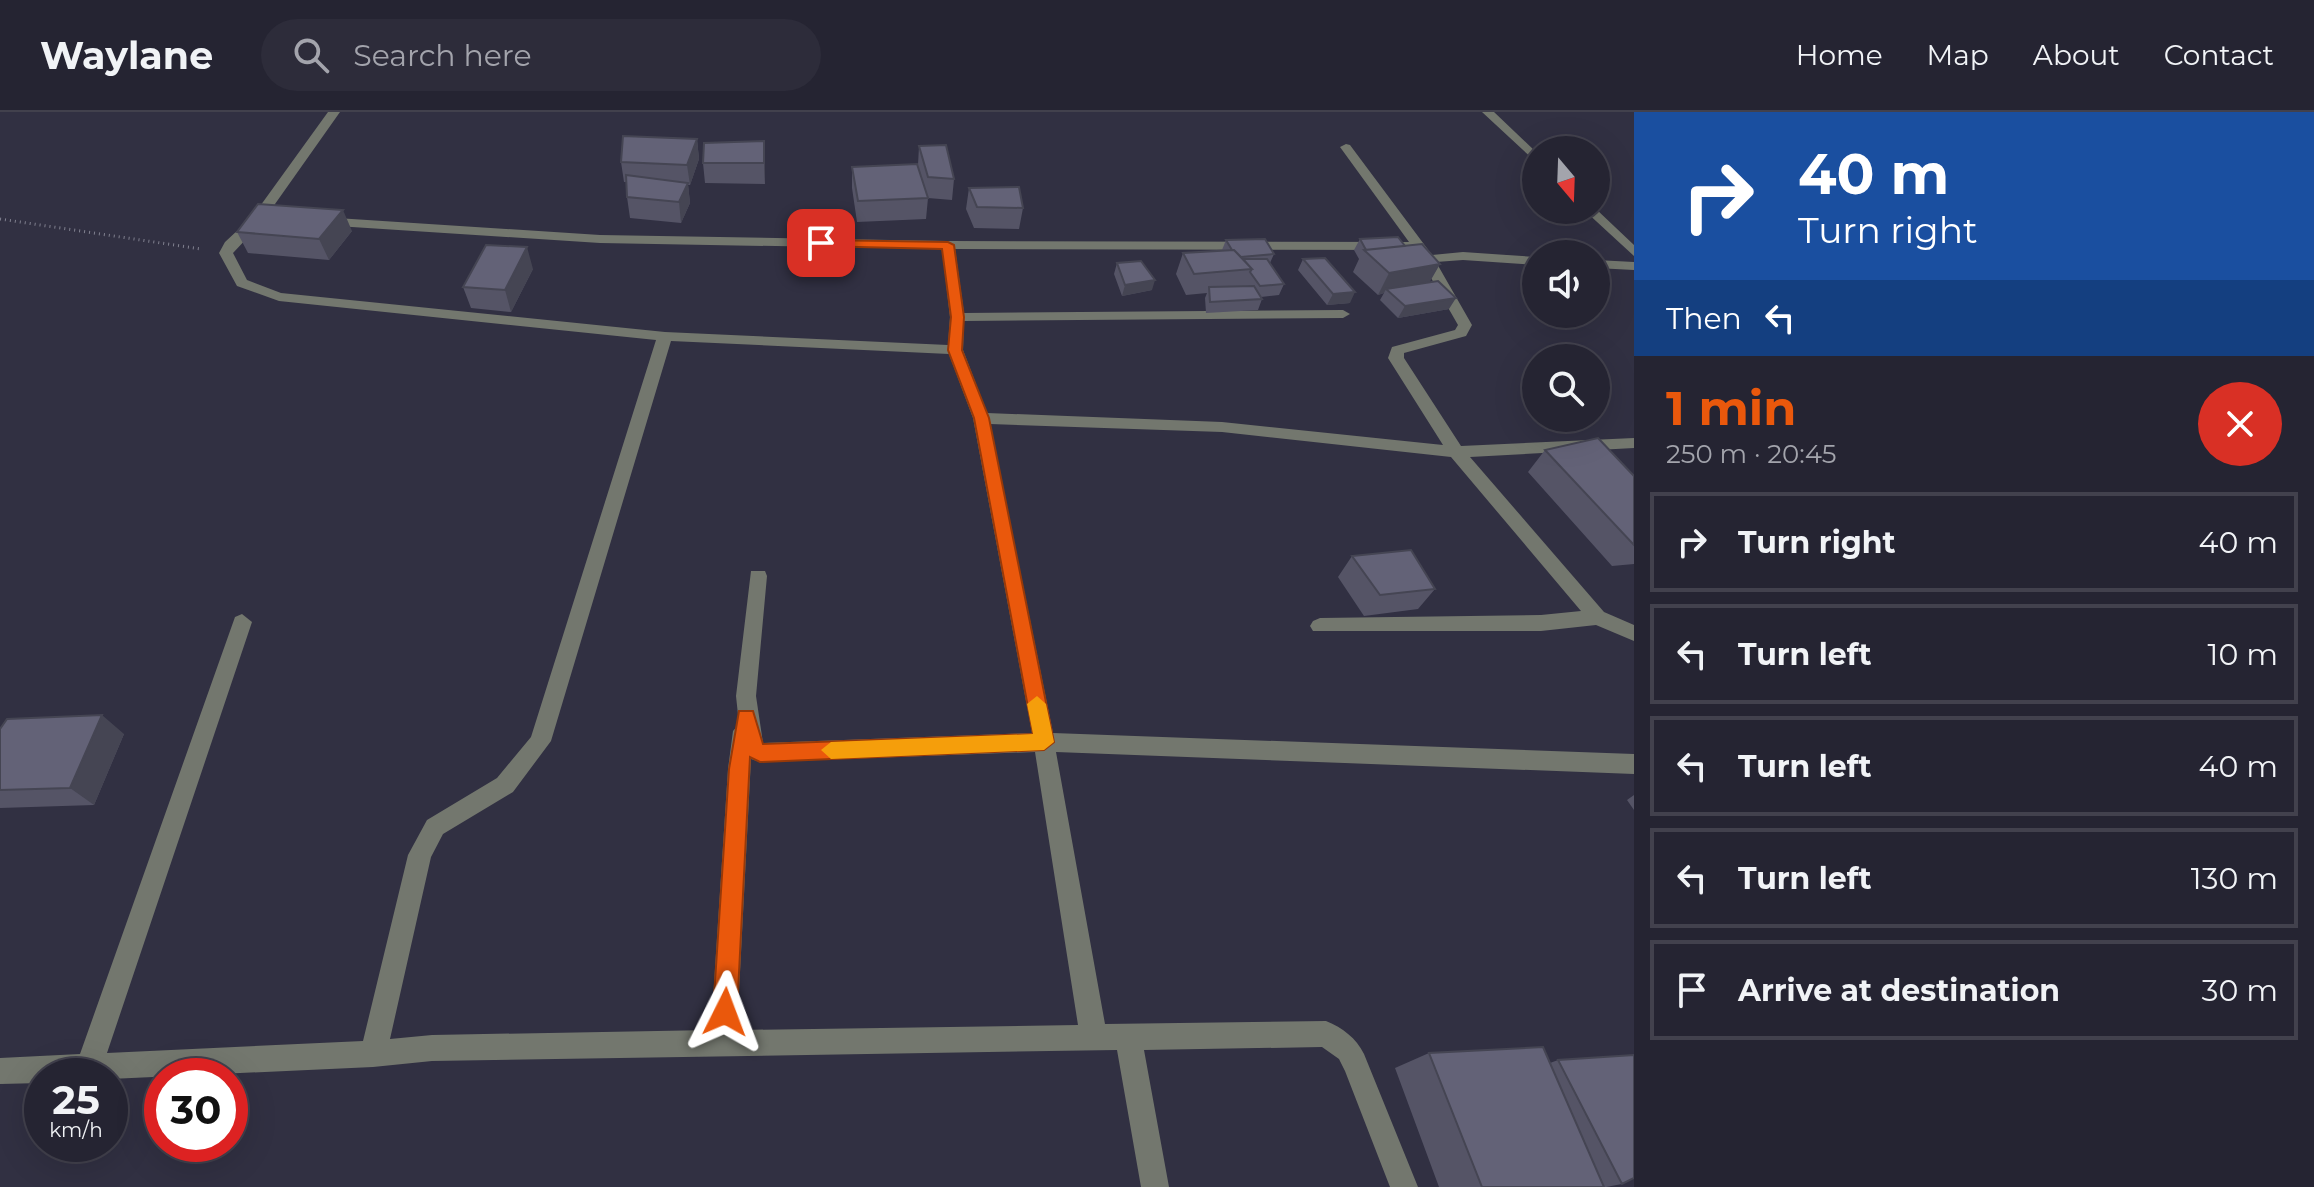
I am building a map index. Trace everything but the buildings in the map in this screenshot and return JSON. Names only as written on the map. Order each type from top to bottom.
[{"type":"street","points":[[334,112],[258,218],[230,245],[226,253],[242,283],[279,297],[665,336],[955,350]]},
{"type":"street","points":[[1488,112],[1522,145]]},
{"type":"street","points":[[1346,147],[1423,252],[1462,317],[1465,329],[1405,347],[1394,354],[1456,452],[1597,617],[1634,633]]},
{"type":"street","points":[[258,218],[285,219]]},
{"type":"street","points":[[300,220],[600,239],[1423,252],[1522,260]]},
{"type":"street","points":[[1605,224],[1634,252]]},
{"type":"street","points":[[948,245],[957,317],[955,350],[981,418],[1044,742],[1094,1039]]},
{"type":"street","points":[[1610,265],[1634,266]]},
{"type":"street","points":[[957,317],[1343,314]]},
{"type":"street","points":[[373,1054],[420,855],[435,827],[505,785],[540,741],[665,336]]},
{"type":"street","points":[[981,418],[1222,427],[1456,452],[1634,443]]},
{"type":"street","points":[[723,1042],[739,769],[758,576]]},
{"type":"street","points":[[1320,626],[1541,623],[1597,617]]},
{"type":"street","points":[[91,1058],[242,622]]},
{"type":"street","points":[[746,717],[752,748],[760,753],[1044,742],[1634,764]]},
{"type":"street","points":[[128,1066],[373,1054],[432,1048],[1326,1034],[1348,1050],[1362,1076],[1404,1187]]},
{"type":"street","points":[[1128,1038],[1155,1187]]},
{"type":"street","points":[[0,1071],[24,1070]]},
{"type":"path","points":[[0,219],[226,253]]},
{"type":"slow traffic","points":[[831,750],[1044,742],[1037,704]]},
{"type":"route","points":[[725,1012],[739,769],[746,717],[752,748],[760,753],[1044,742],[981,418],[955,350],[957,317],[948,245],[821,243]]}]
